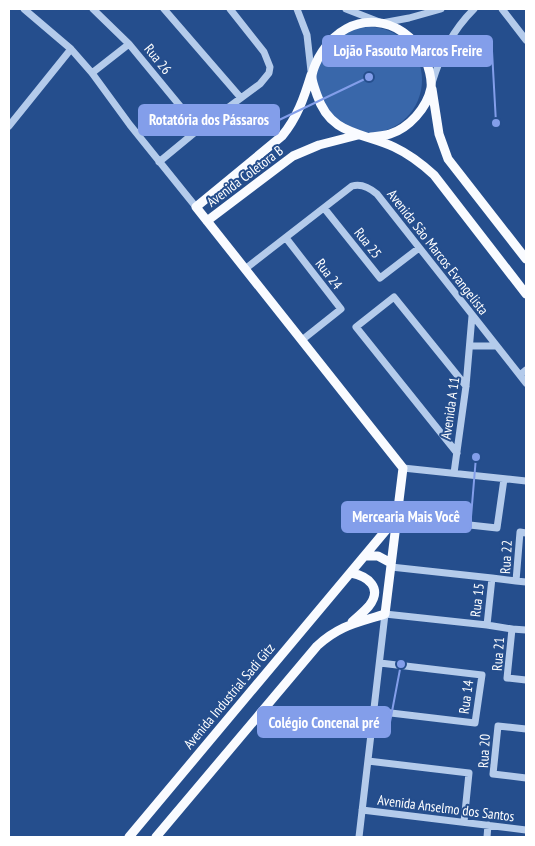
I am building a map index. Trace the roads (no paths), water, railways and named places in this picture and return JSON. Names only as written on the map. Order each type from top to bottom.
[{"type":"main road","points":[[431,86],[419,112],[406,126],[389,134],[371,137],[358,136],[335,124],[326,115],[319,104],[312,75],[319,57],[328,44],[339,33],[350,27],[363,23],[382,22],[406,33],[419,46],[427,63],[431,86],[438,134],[448,159],[526,259]]},
{"type":"main road","name":"Avenida Coletora B","points":[[196,207],[282,136],[290,127],[304,100],[312,75]]},
{"type":"main road","name":"Avenida Coletora B","points":[[207,222],[293,156],[319,145],[358,136]]},
{"type":"main road","points":[[371,137],[396,148],[419,162],[434,175],[526,294]]},
{"type":"main road","points":[[156,837],[317,646],[327,637],[350,624],[385,614],[403,468],[196,207]]},
{"type":"main road","name":"Avenida Industrial Sadi Gitz","points":[[129,837],[397,517]]},
{"type":"main road","points":[[364,556],[378,556],[391,565]]},
{"type":"main road","points":[[350,624],[369,606],[374,594],[374,588],[369,580],[351,573]]},
{"type":"street","points":[[24,9],[71,49],[92,73],[159,162],[196,207]]},
{"type":"street","name":"Rua 26","points":[[93,9],[129,44],[199,129]]},
{"type":"street","points":[[164,9],[241,98]]},
{"type":"street","points":[[159,162],[199,129],[260,84],[269,73],[269,60],[230,9]]},
{"type":"street","name":"Avenida Coletora B","points":[[297,9],[308,35],[312,75]]},
{"type":"street","points":[[346,9],[382,22],[409,18],[441,9]]},
{"type":"street","points":[[431,86],[439,60],[448,41],[456,28],[474,9]]},
{"type":"street","points":[[502,9],[526,39]]},
{"type":"street","points":[[92,73],[129,44]]},
{"type":"street","points":[[9,126],[71,49]]},
{"type":"street","name":"Avenida São Marcos Evangelista","points":[[245,269],[354,185],[371,189],[377,194],[496,346],[523,372],[526,382]]},
{"type":"street","name":"Rua 25","points":[[324,208],[380,278],[419,248]]},
{"type":"street","name":"Rua 24","points":[[286,238],[341,309],[302,340]]},
{"type":"street","points":[[456,453],[356,327],[394,297],[466,386]]},
{"type":"street","name":"Avenida A 11","points":[[454,473],[471,346],[472,316]]},
{"type":"street","points":[[471,346],[496,346]]},
{"type":"street","points":[[403,468],[526,481]]},
{"type":"street","points":[[397,517],[497,528],[504,479]]},
{"type":"street","name":"Rua 22","points":[[526,532],[520,532],[516,581],[526,582]]},
{"type":"street","name":"Rua 15","points":[[385,614],[487,626],[492,578],[391,565]]},
{"type":"street","points":[[492,578],[516,581]]},
{"type":"street","points":[[359,837],[385,614]]},
{"type":"street","points":[[487,626],[512,629]]},
{"type":"street","name":"Rua 21","points":[[526,630],[512,629],[507,678],[526,680]]},
{"type":"street","name":"Rua 14","points":[[374,711],[475,723],[482,675],[380,663]]},
{"type":"street","name":"Rua 20","points":[[526,729],[498,726],[493,774],[526,778]]},
{"type":"street","points":[[368,761],[470,773],[464,822]]},
{"type":"street","name":"Avenida Anselmo dos Santos","points":[[362,810],[526,830]]},
{"type":"street","points":[[487,837],[488,825]]},
{"type":"place","name":"Rotatória dos Pássaros","points":[[369,77]]},
{"type":"place","name":"Lojão Fasouto Marcos Freire","points":[[496,123]]},
{"type":"place","name":"Mercearia Mais Você","points":[[476,457]]},
{"type":"place","name":"Colégio Concenal pré","points":[[401,664]]}]
